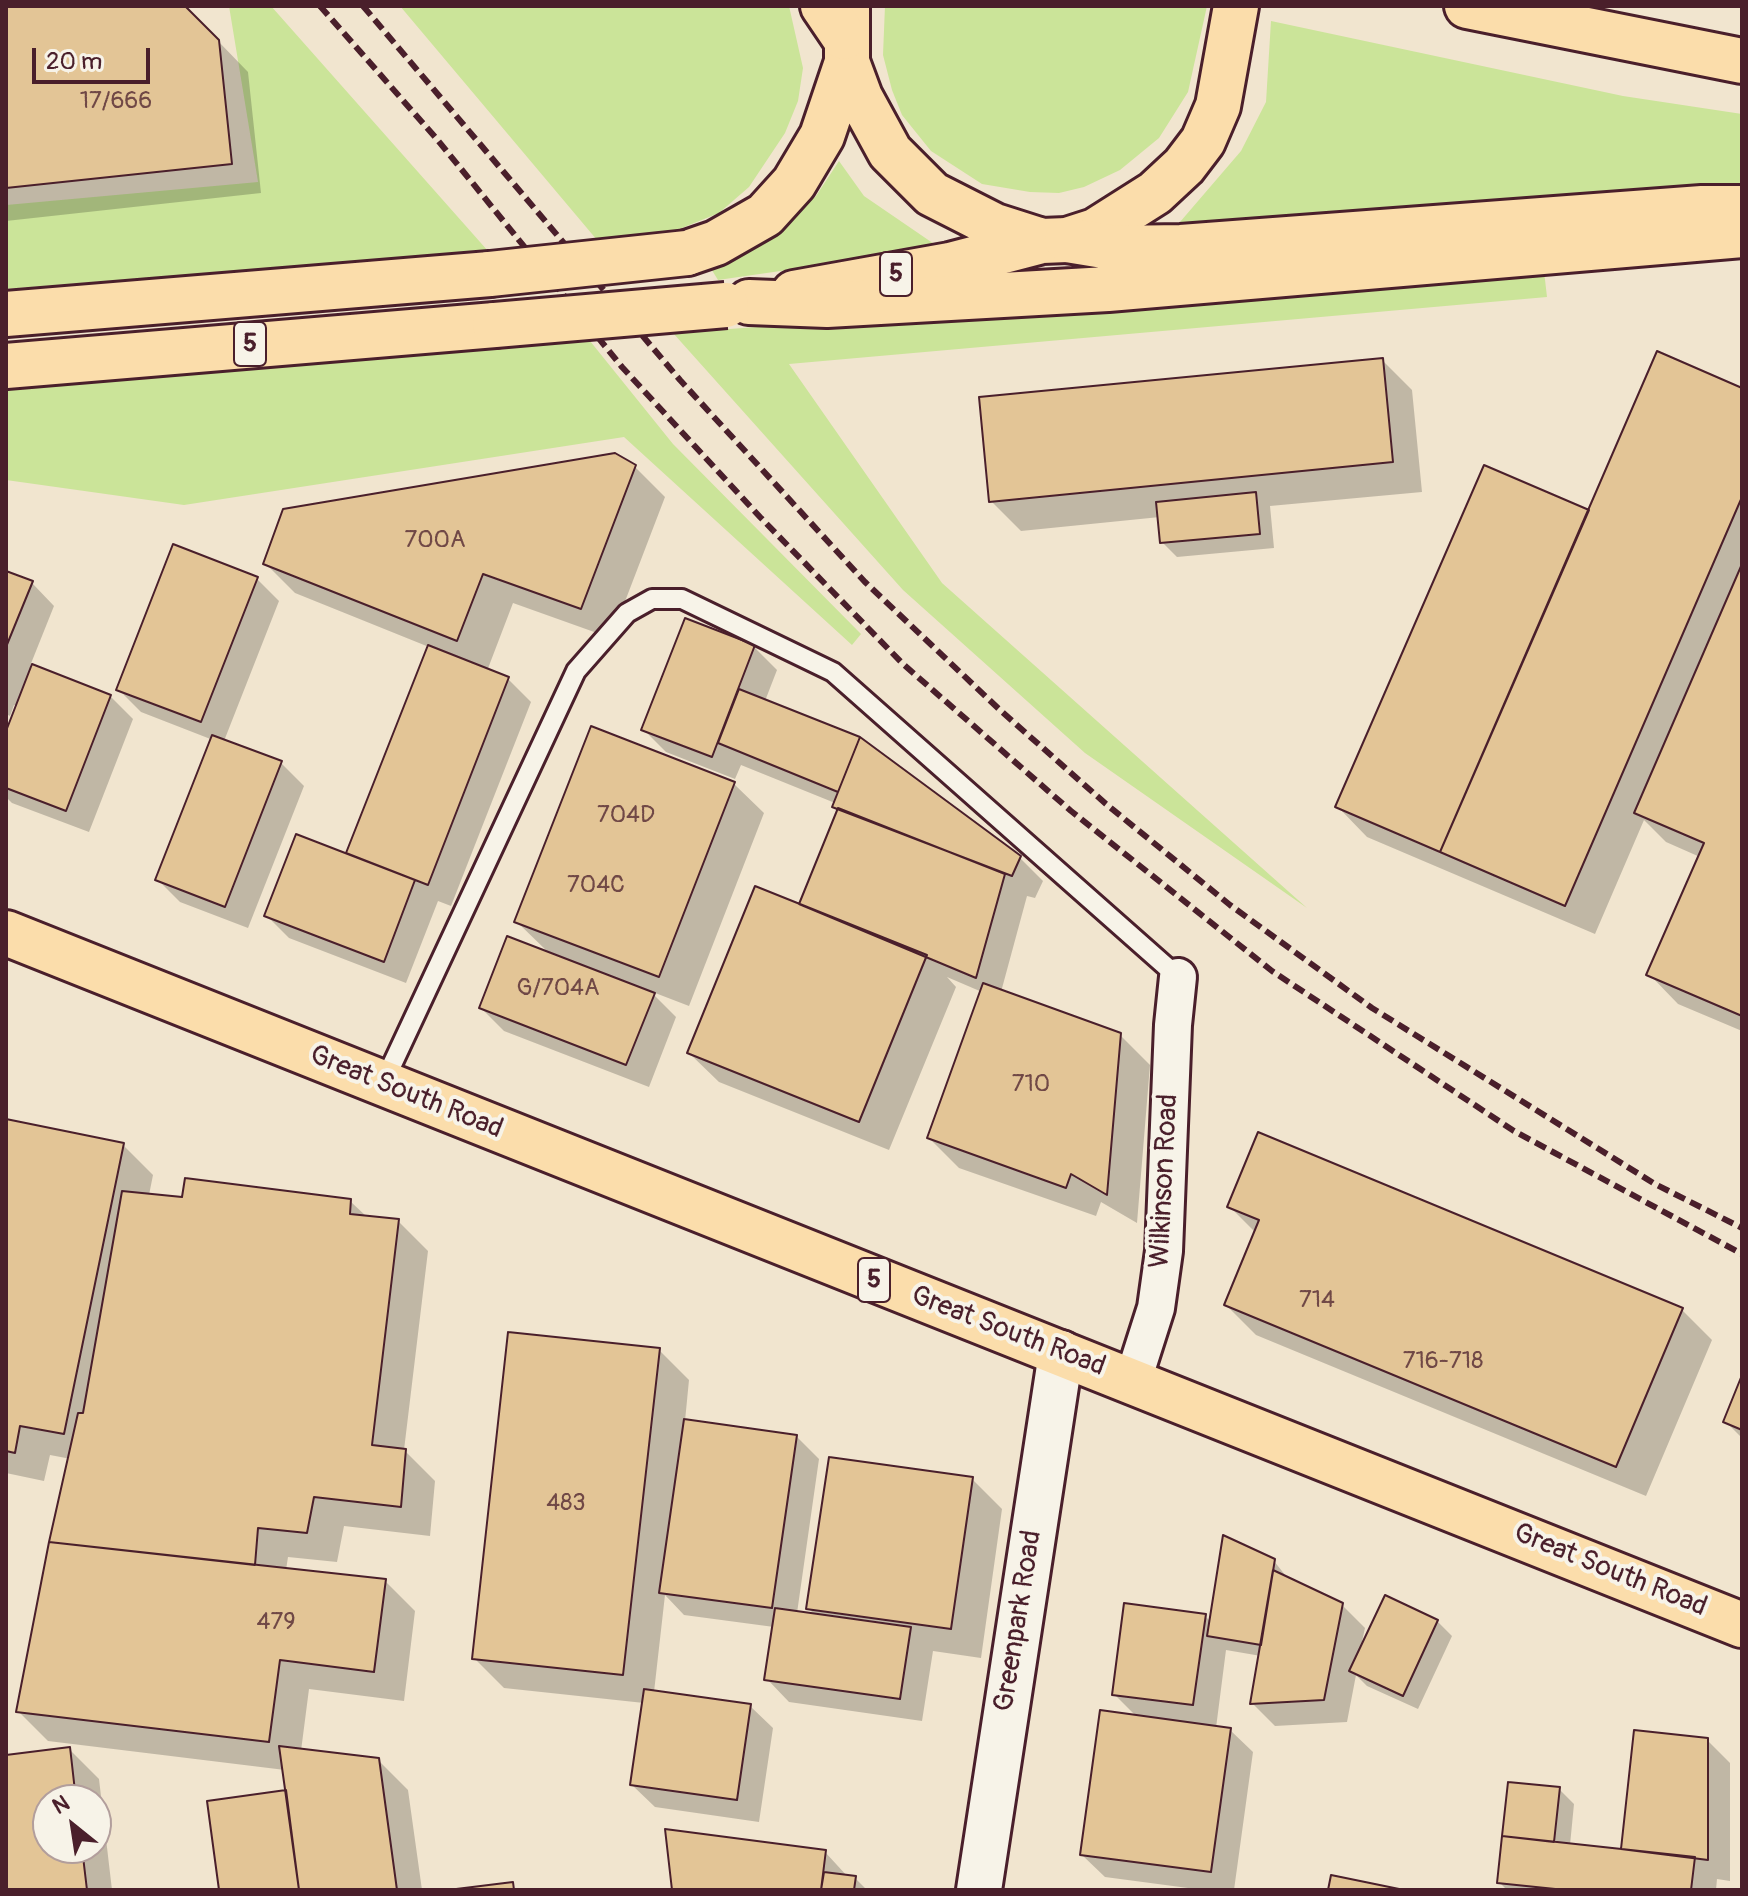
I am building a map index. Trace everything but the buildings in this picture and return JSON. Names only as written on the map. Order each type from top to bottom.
[{"type":"main road","points":[[1467,6],[1742,61]]},
{"type":"main road","name":"5","points":[[6,366],[737,304],[950,265],[1095,231],[1155,193],[1184,166],[1203,141],[1218,106],[1236,13]]},
{"type":"main road","points":[[840,28],[860,97],[890,152],[914,179],[959,210],[1055,240],[1116,248],[1181,247],[1702,208],[1742,208]]},
{"type":"main road","name":"5","points":[[6,314],[490,274],[687,253],[716,243],[765,215],[794,183],[822,136],[840,28]]},
{"type":"main road","points":[[737,304],[827,305],[1108,289],[1742,235]]},
{"type":"main road","name":"Great South Road","points":[[6,933],[1742,1625]]},
{"type":"street","name":"Wilkinson Road","points":[[1133,1380],[1156,1308],[1164,1251],[1173,1025],[1178,977]]},
{"type":"street","name":"Greenpark Road","points":[[979,1890],[1061,1353]]},
{"type":"lane","points":[[383,1084],[576,671],[627,613],[652,599],[682,599],[833,672],[1178,977]]},
{"type":"green space","points":[[229,6],[271,6],[488,251],[6,289],[6,205],[258,182]]},
{"type":"green space","points":[[400,6],[789,6],[803,68],[798,101],[785,133],[749,187],[719,213],[672,232],[597,240]]},
{"type":"green space","points":[[885,6],[1207,6],[1188,92],[1159,138],[1120,170],[1084,187],[1059,193],[982,184],[931,151],[902,115],[892,90],[883,55]]},
{"type":"green space","points":[[1271,21],[1623,96],[1742,114],[1742,199],[1202,224],[1180,222],[1241,151],[1266,102]]},
{"type":"green space","points":[[839,161],[864,196],[940,248],[718,280],[710,267],[755,247],[816,196]]},
{"type":"green space","points":[[1544,271],[1547,297],[789,364],[942,583],[1307,908],[1085,753],[903,590],[673,333]]},
{"type":"green space","points":[[590,341],[673,444],[861,634],[852,645],[624,437],[184,505],[6,480],[6,388]]},
{"type":"railway","points":[[320,6],[436,138],[622,367],[760,517],[903,664],[1071,811],[1272,971],[1514,1131],[1742,1254]]},
{"type":"railway","points":[[363,6],[680,380],[865,582],[1000,710],[1106,804],[1230,905],[1372,1008],[1655,1184],[1742,1228]]}]
